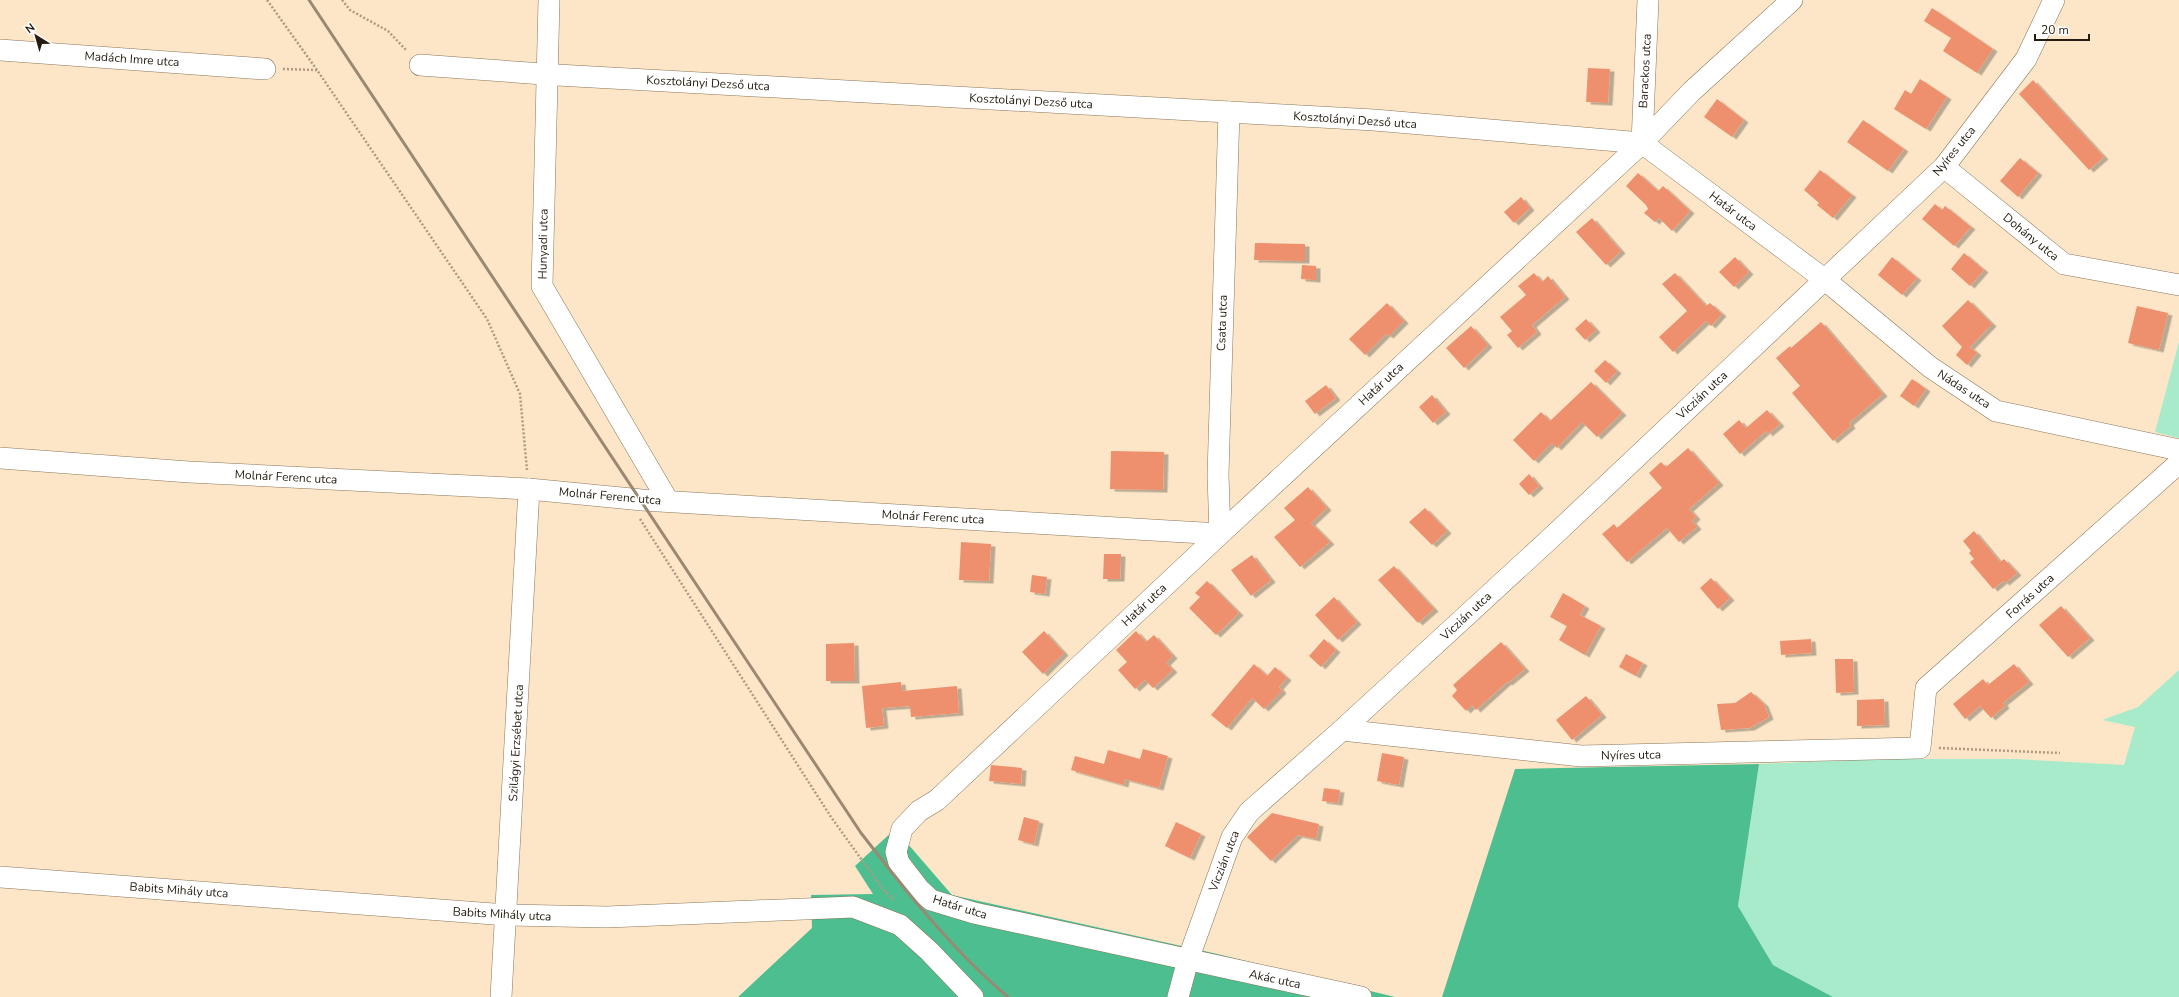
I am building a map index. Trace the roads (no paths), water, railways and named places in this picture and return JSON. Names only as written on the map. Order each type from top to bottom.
[{"type":"street","name":"Hunyadi utca","points":[[549,0],[542,286],[668,501]]},
{"type":"street","name":"Barackos utca","points":[[1642,143],[1648,0]]},
{"type":"street","name":"Határ utca","points":[[1188,960],[974,913],[931,900],[919,889],[899,863],[896,852],[902,829],[919,812],[937,800],[1220,534],[1642,143],[1692,91],[1792,0]]},
{"type":"street","name":"Nyíres utca","points":[[1824,279],[1944,167],[2026,58],[2054,0]]},
{"type":"street","name":"Madách Imre utca","points":[[0,50],[265,69]]},
{"type":"street","name":"Kosztolányi Dezső utca","points":[[420,65],[546,74],[1374,120],[1642,143]]},
{"type":"street","name":"Csata utca","points":[[1220,534],[1218,475],[1229,112]]},
{"type":"street","name":"Határ utca","points":[[1642,143],[1824,279]]},
{"type":"street","name":"Dohány utca","points":[[1944,167],[2064,264],[2179,285]]},
{"type":"street","name":"Nádas utca","points":[[1824,279],[1930,367],[1996,411],[2179,450]]},
{"type":"street","name":"Viczián utca","points":[[1178,997],[1188,960],[1232,837],[1238,826],[1249,812],[1342,730],[1553,536],[1824,279]]},
{"type":"street","name":"Molnár Ferenc utca","points":[[0,458],[189,472],[528,489],[627,499],[1220,534]]},
{"type":"street","name":"Forrás utca","points":[[1920,748],[1926,688],[2179,463]]},
{"type":"street","name":"Szilágyi Erzsébet utca","points":[[501,997],[507,915],[528,489]]},
{"type":"street","name":"Nyíres utca","points":[[1342,730],[1581,756],[1920,748]]},
{"type":"street","name":"Babits Mihály utca","points":[[0,877],[507,915],[607,917],[853,907],[900,926],[929,951],[973,997]]},
{"type":"street","name":"Akác utca","points":[[1188,960],[1362,997]]},
{"type":"railway","points":[[309,0],[861,833],[930,919],[968,960],[1008,997]]}]
